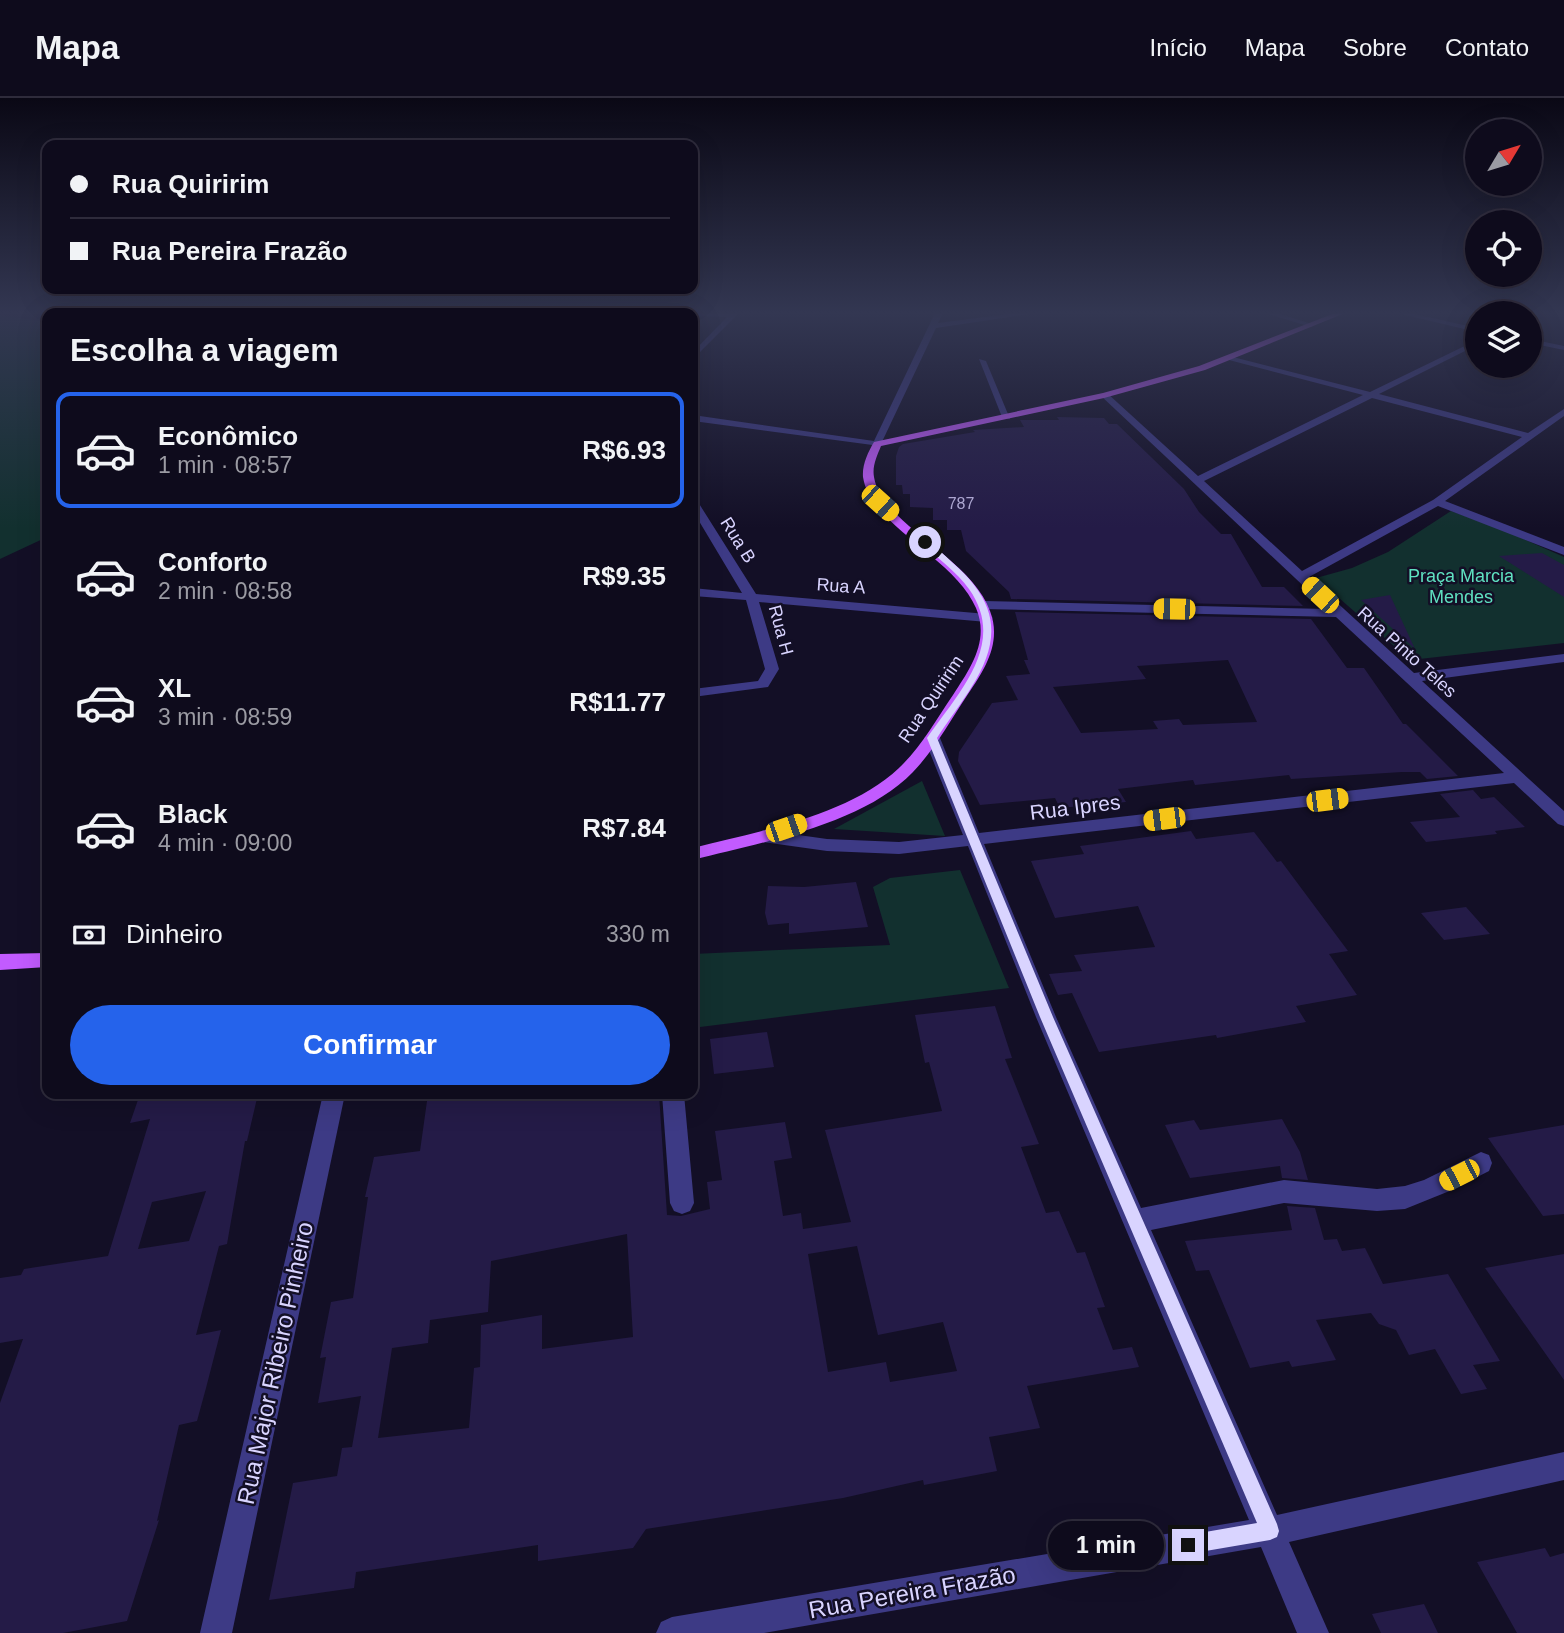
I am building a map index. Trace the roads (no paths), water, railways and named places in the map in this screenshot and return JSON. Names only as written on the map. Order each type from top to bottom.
[{"type":"main road","points":[[985,612],[960,572],[880,503],[873,492],[868,472],[877,444],[1104,396],[1142,385]]},
{"type":"main road","name":"Rua Quiririm","points":[[698,852],[763,836],[874,794],[912,763],[932,738],[982,660],[989,633],[985,612]]},
{"type":"main road","points":[[0,962],[42,960]]},
{"type":"street","points":[[698,419],[877,444],[905,385]]},
{"type":"street","points":[[993,385],[1007,416]]},
{"type":"street","points":[[1334,385],[1528,436]]},
{"type":"street","points":[[1198,480],[1389,385]]},
{"type":"street","name":"Rua Pinto Teles","points":[[1104,396],[1564,820]]},
{"type":"street","points":[[1300,577],[1437,502],[1564,412]]},
{"type":"street","points":[[1437,502],[1564,551]]},
{"type":"street","name":"Rua B","points":[[698,510],[752,597]]},
{"type":"street","name":"Rua A","points":[[698,593],[985,612],[1339,613]]},
{"type":"street","name":"Rua H","points":[[698,692],[756,686],[763,684],[769,677],[772,669],[752,597]]},
{"type":"street","points":[[1411,678],[1564,658]]},
{"type":"street","points":[[932,738],[1135,1221],[1313,1633]]},
{"type":"street","name":"Rua Ipres","points":[[763,836],[876,849],[974,842],[1518,777]]},
{"type":"street","name":"Rua Major Ribeiro Pinheiro","points":[[216,1633],[333,1099]]},
{"type":"street","points":[[673,1099],[682,1203]]},
{"type":"street","points":[[1135,1221],[1164,1217],[1271,1192],[1303,1190],[1378,1200],[1406,1198],[1481,1163]]},
{"type":"street","name":"Rua Pereira Frazão","points":[[672,1633],[1270,1531],[1564,1466]]},
{"type":"park label","name":"Praça Marcia Mendes","points":[[1461,586]]}]
